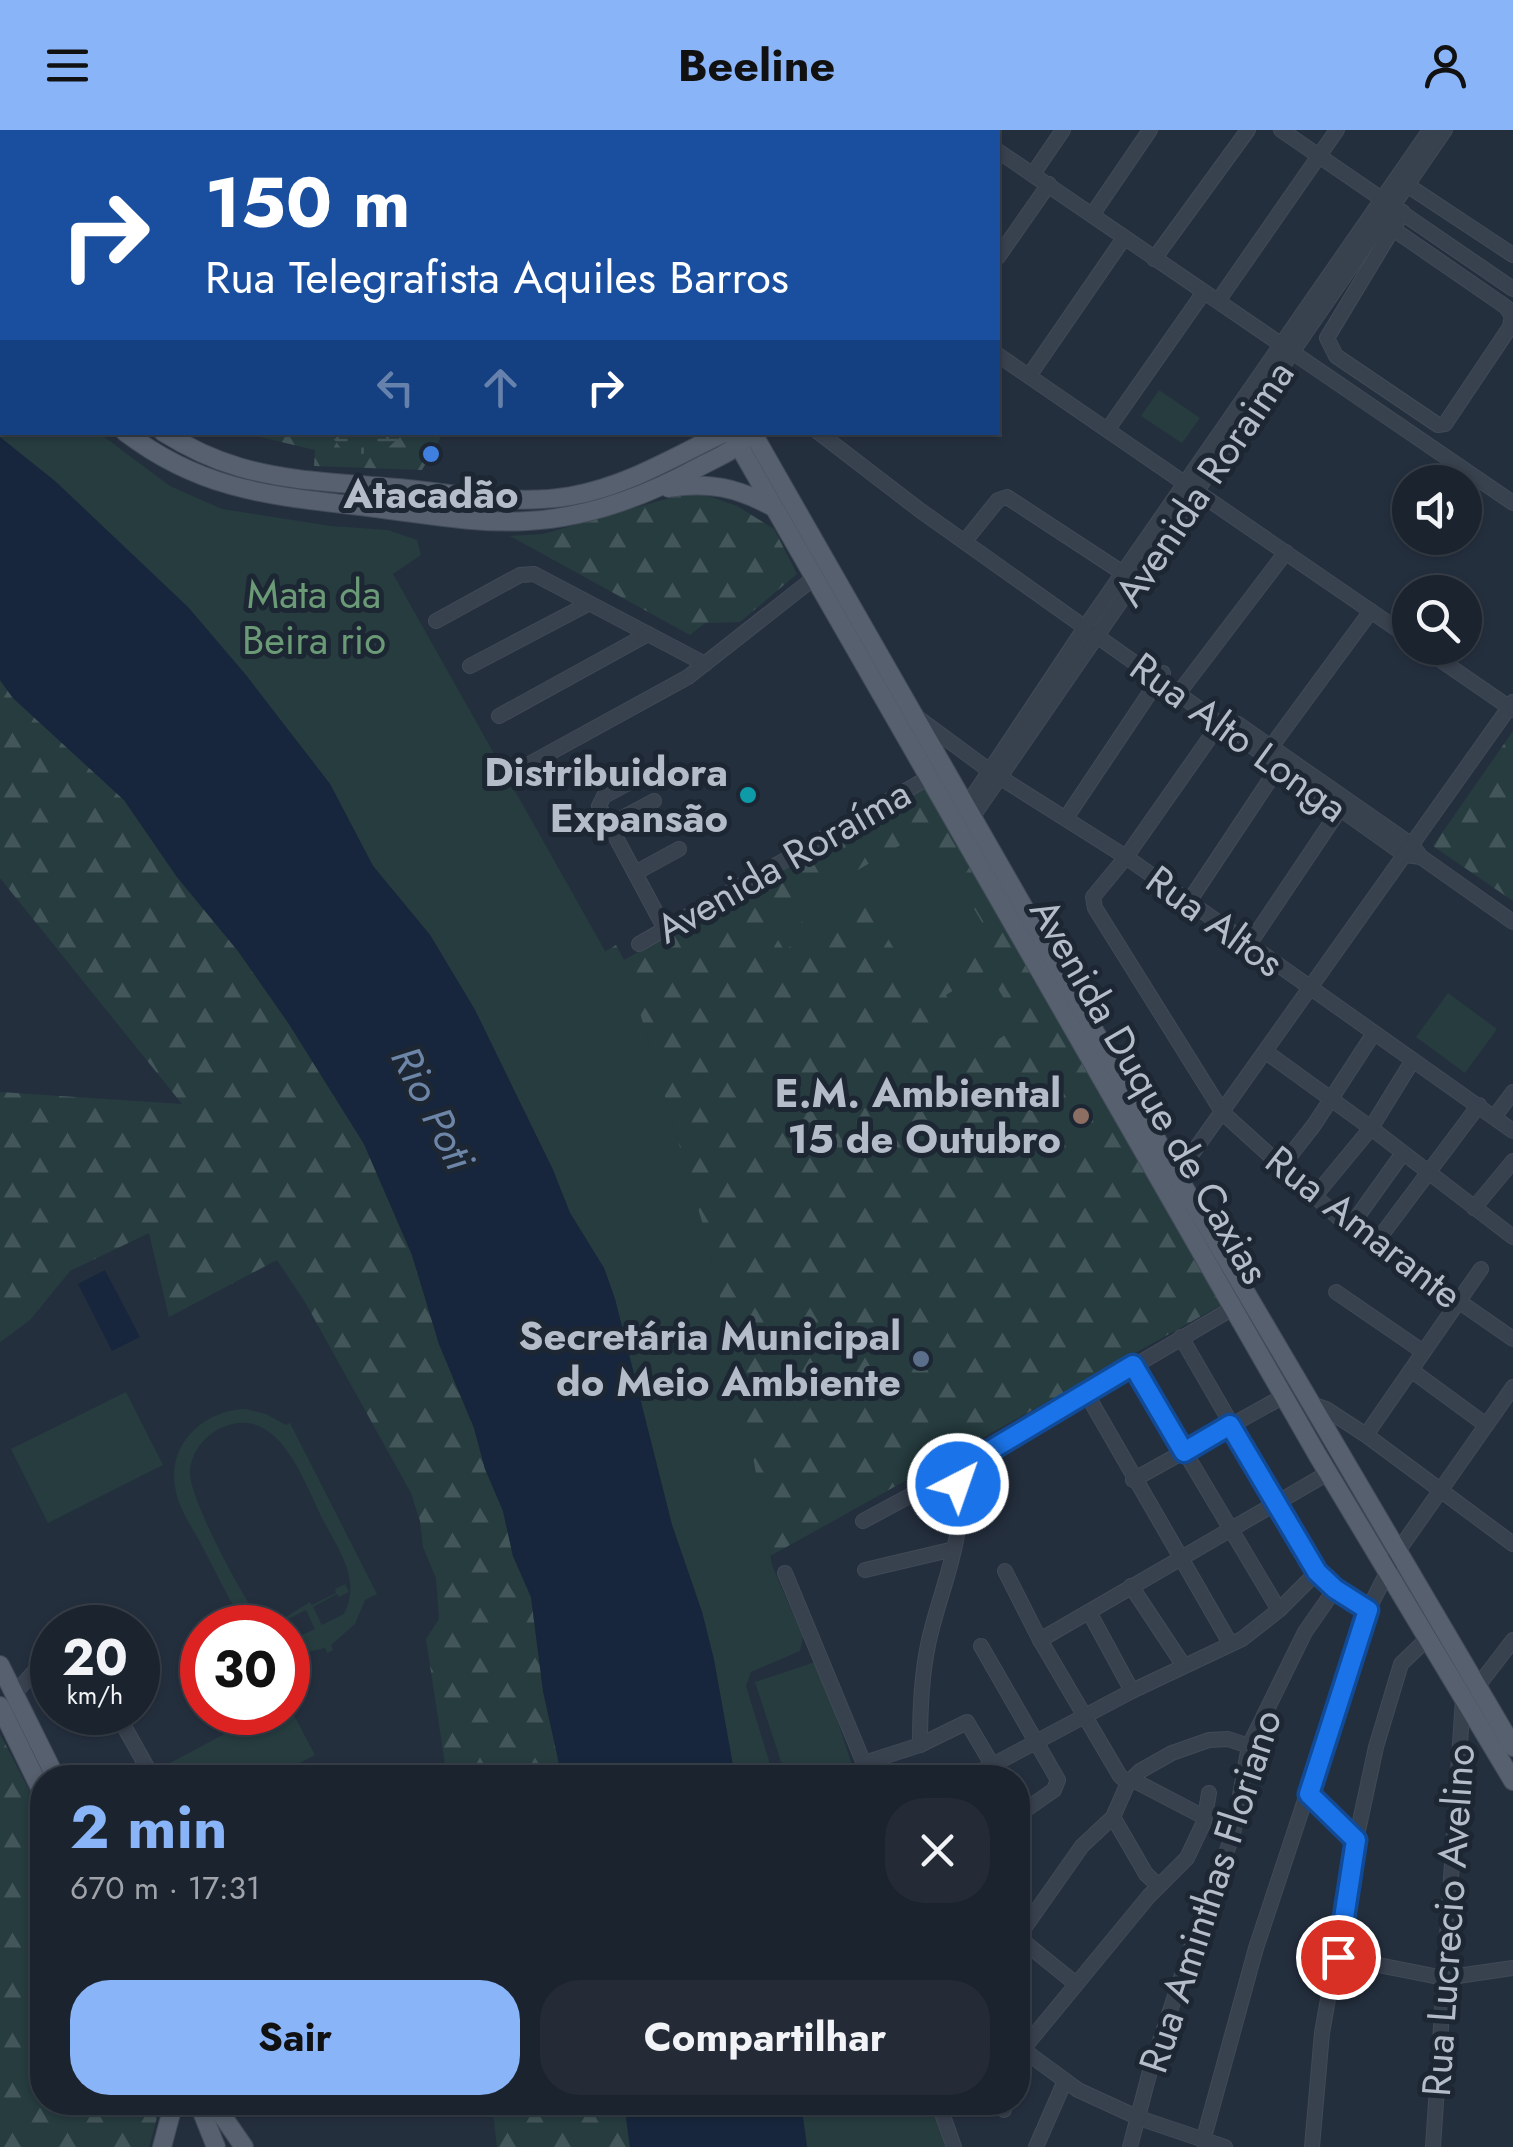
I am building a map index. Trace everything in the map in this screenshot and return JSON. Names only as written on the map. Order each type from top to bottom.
[{"type":"main road","points":[[130,435],[176,466],[233,488],[290,499],[526,521],[579,514],[740,435]]},
{"type":"main road","points":[[168,435],[200,454],[242,468],[294,478],[490,498],[569,496],[645,483],[696,484],[748,494],[774,508]]},
{"type":"main road","points":[[645,483],[691,435]]},
{"type":"main road","name":"Avenida Duque de Caxias","points":[[740,435],[774,508],[954,823],[1312,1404],[1398,1551],[1513,1781]]},
{"type":"main road","name":"Avenida Duque de Caxias","points":[[740,435],[970,810],[1172,1182],[1233,1308],[1328,1473],[1429,1638],[1513,1747]]},
{"type":"main road","points":[[0,1665],[7,1700],[32,1765]]},
{"type":"main road","points":[[7,1700],[48,1765]]},
{"type":"main road","points":[[162,2147],[171,2115]]},
{"type":"main road","points":[[211,2115],[216,2147]]},
{"type":"main road","points":[[215,2115],[232,2147]]},
{"type":"main road","points":[[219,2115],[244,2147]]},
{"type":"street","points":[[1033,174],[1063,130]]},
{"type":"street","points":[[1092,215],[1150,130]]},
{"type":"street","points":[[1154,259],[1248,130]]},
{"type":"street","points":[[1281,130],[1513,289]]},
{"type":"street","points":[[1218,301],[1337,130]]},
{"type":"street","name":"Avenida Roraima","points":[[1393,205],[1430,130]]},
{"type":"street","name":"Avenida Roraima","points":[[970,810],[1286,349],[1445,130]]},
{"type":"street","points":[[1000,151],[1513,504]]},
{"type":"street","points":[[1000,254],[1049,184]]},
{"type":"street","points":[[1407,185],[1513,255]]},
{"type":"street","points":[[1393,205],[1393,229],[1327,334],[1328,344],[1336,356],[1438,425],[1445,424],[1510,327],[1512,316],[1506,307],[1393,229]]},
{"type":"street","points":[[1029,376],[1124,238]]},
{"type":"street","points":[[1108,429],[1204,292]]},
{"type":"street","points":[[1000,355],[1392,626]]},
{"type":"street","name":"Rua Alto Longa","points":[[822,435],[965,541],[1162,676],[1340,809],[1412,853]]},
{"type":"street","name":"Avenida Roraima","points":[[1096,631],[1123,573],[1191,486]]},
{"type":"street","points":[[965,541],[998,500],[1008,497],[1123,573]]},
{"type":"street","points":[[1184,686],[1286,552]]},
{"type":"street","points":[[436,620],[534,574],[706,664]]},
{"type":"street","points":[[524,767],[677,684],[814,578]]},
{"type":"street","points":[[470,666],[588,604]]},
{"type":"street","points":[[1271,748],[1371,611]]},
{"type":"street","points":[[499,716],[648,634]]},
{"type":"street","points":[[1172,1182],[1412,853],[1512,706],[1449,665]]},
{"type":"street","points":[[1066,818],[1162,676]]},
{"type":"street","name":"Rua Alto Longa","points":[[1162,676],[1184,686],[1513,922]]},
{"type":"street","name":"Rua Altos","points":[[915,716],[995,774],[1126,857],[1513,1130]]},
{"type":"street","points":[[1126,857],[1220,723]]},
{"type":"street","points":[[1188,903],[1280,766]]},
{"type":"street","points":[[640,776],[602,799],[599,806],[665,929]]},
{"type":"street","name":"Avenida Roraíma","points":[[639,944],[928,778]]},
{"type":"street","points":[[609,825],[654,801]]},
{"type":"street","points":[[1248,946],[1340,809]]},
{"type":"street","points":[[954,823],[966,822],[970,810]]},
{"type":"street","points":[[635,873],[679,849]]},
{"type":"street","name":"Rua Amarante","points":[[1126,857],[1093,897],[1094,908],[1222,1113],[1350,1227],[1513,1339]]},
{"type":"street","points":[[1281,1167],[1332,1099],[1374,1032]]},
{"type":"street","points":[[1266,1052],[1513,1238]]},
{"type":"street","points":[[1314,1197],[1371,1128],[1414,1060]]},
{"type":"street","points":[[1495,1116],[1513,1092]]},
{"type":"street","points":[[1374,1245],[1479,1105]]},
{"type":"street","points":[[1350,1227],[1403,1152]]},
{"type":"street","points":[[1474,1208],[1513,1161]]},
{"type":"street","points":[[1499,1178],[1513,1190]]},
{"type":"street","points":[[1366,1435],[1481,1269]]},
{"type":"street","points":[[1336,1292],[1422,1351]]},
{"type":"street","points":[[863,1521],[1233,1308]]},
{"type":"street","points":[[1181,1338],[1317,1572],[1368,1610]]},
{"type":"street","points":[[1133,1365],[1280,1610]]},
{"type":"street","points":[[1411,1370],[1486,1424]]},
{"type":"street","points":[[1203,2142],[1235,2016],[1368,1610],[1398,1551],[1513,1387]]},
{"type":"street","points":[[1086,1393],[1230,1644]]},
{"type":"street","points":[[1133,1480],[1284,1396]]},
{"type":"street","points":[[1312,1404],[1366,1435],[1513,1544]]},
{"type":"street","points":[[920,1745],[924,1668],[961,1510],[954,1472]]},
{"type":"street","points":[[1040,1640],[1328,1473]]},
{"type":"street","points":[[865,1570],[954,1549]]},
{"type":"street","points":[[1005,1571],[1040,1640],[1120,1776],[1204,1817]]},
{"type":"street","points":[[995,1765],[1253,1632],[1317,1572]]},
{"type":"street","points":[[785,1573],[865,1765]]},
{"type":"street","points":[[1130,1586],[1184,1666]]},
{"type":"street","name":"Rua Aminthas Floriano","points":[[1130,2147],[1190,1948],[1232,1834],[1250,1746],[1305,1632],[1335,1589]]},
{"type":"street","points":[[1089,1612],[1132,1691]]},
{"type":"street","points":[[1312,2147],[1317,2067],[1356,1840],[1390,1692],[1401,1664],[1429,1638]]},
{"type":"street","points":[[1470,1691],[1513,1640]]},
{"type":"street","points":[[981,1646],[1056,1776],[1058,1786],[1030,1807]]},
{"type":"street","points":[[7,1700],[30,1675]]},
{"type":"street","name":"Rua Lucrecio Avelino","points":[[1432,2147],[1470,1691]]},
{"type":"street","points":[[878,1765],[967,1722],[992,1765]]},
{"type":"street","points":[[129,1735],[145,1765]]},
{"type":"street","points":[[1030,1920],[1082,1846],[1113,1817],[1129,1781],[1153,1761],[1210,1740],[1228,1739],[1250,1746]]},
{"type":"street","points":[[1030,2037],[1159,1886],[1188,1858],[1204,1817],[1208,1793]]},
{"type":"street","points":[[1309,1794],[1356,1840]]},
{"type":"street","points":[[1113,1817],[1146,1874],[1159,1886]]},
{"type":"street","points":[[1030,1947],[1076,1984]]},
{"type":"street","points":[[1338,1957],[1444,1978],[1513,1968]]},
{"type":"street","points":[[1030,2056],[1064,2083],[1139,2118],[1225,2147]]},
{"type":"street","points":[[1036,2147],[1064,2083]]},
{"type":"street","points":[[943,2115],[954,2147]]},
{"type":"green space","points":[[1159,390],[1200,418],[1182,443],[1141,416]]},
{"type":"green space","name":"Mata da Beira rio","points":[[102,435],[170,486],[222,509],[331,526],[388,530],[417,540],[421,555],[393,574],[640,1013],[703,1225],[741,1388],[772,1565],[803,1637],[800,1651],[751,1672],[746,1686],[770,1765],[733,1765],[702,1612],[672,1525],[615,1299],[604,1268],[570,1213],[475,1010],[430,935],[373,866],[330,784],[302,748],[90,514],[0,437]]},
{"type":"green space","points":[[252,435],[442,435],[422,470],[314,466],[315,450]]},
{"type":"green space","points":[[331,435],[403,435],[384,451],[347,456]]},
{"type":"green space","points":[[694,491],[737,506],[774,529],[797,574],[740,622],[705,623],[690,635],[510,536],[543,534]]},
{"type":"green space","points":[[0,680],[13,698],[124,800],[289,1024],[364,1144],[412,1255],[439,1344],[474,1428],[485,1469],[502,1507],[513,1556],[531,1597],[544,1696],[559,1765],[445,1765],[426,1639],[439,1619],[436,1578],[423,1547],[411,1493],[305,1302],[277,1260],[169,1317],[149,1233],[70,1271],[30,1320],[0,1342],[0,1092],[182,1104],[0,878]]},
{"type":"green space","points":[[1513,731],[1513,901],[1433,846]]},
{"type":"green space","points":[[928,787],[1223,1304],[772,1555],[733,1555],[511,1010],[616,945],[624,960]]},
{"type":"green space","points":[[928,829],[991,938],[913,982],[851,874]]},
{"type":"green space","points":[[836,872],[857,909],[835,922],[814,885]]},
{"type":"green space","points":[[811,886],[832,923],[810,935],[789,899]]},
{"type":"green space","points":[[785,901],[807,937],[784,950],[763,914]]},
{"type":"green space","points":[[987,970],[1020,1026],[979,1051],[946,995]]},
{"type":"green space","points":[[1448,993],[1497,1029],[1465,1073],[1416,1037]]},
{"type":"green space","points":[[126,1392],[163,1465],[48,1523],[11,1449]]},
{"type":"green space","points":[[246,1409],[286,1425],[290,1423],[377,1594],[365,1600],[355,1624],[327,1653],[325,1648],[310,1652],[310,1631],[315,1629],[310,1605],[305,1605],[336,1593],[335,1589],[345,1584],[349,1592],[313,1607],[322,1625],[344,1614],[349,1602],[350,1590],[349,1578],[342,1555],[298,1468],[273,1435],[257,1425],[240,1423],[219,1429],[198,1447],[190,1472],[198,1504],[250,1605],[233,1605],[178,1499],[174,1475],[182,1446],[202,1424],[230,1411]]},
{"type":"green space","points":[[818,1661],[852,1765],[782,1765],[755,1682]]},
{"type":"green space","points":[[0,1734],[30,1792],[30,2115],[158,2115],[149,2147],[0,2147]]},
{"type":"green space","points":[[223,1735],[304,1735],[315,1755],[296,1765],[170,1763]]},
{"type":"green space","points":[[493,2115],[626,2115],[630,2147],[497,2147]]},
{"type":"green space","points":[[803,2115],[934,2115],[946,2147],[807,2147]]},
{"type":"water","name":"Rio Poti","points":[[0,437],[55,481],[188,607],[246,675],[330,784],[373,866],[430,935],[475,1010],[570,1213],[604,1268],[615,1299],[672,1525],[702,1612],[733,1765],[559,1765],[543,1691],[531,1597],[513,1556],[503,1511],[485,1469],[474,1428],[439,1344],[412,1255],[364,1144],[289,1024],[124,800],[13,698],[0,680]]},
{"type":"water","points":[[105,1270],[140,1337],[112,1351],[78,1284]]},
{"type":"water","points":[[626,2115],[803,2115],[807,2147],[630,2147]]},
{"type":"place","name":"Atacadão","points":[[431,454]]},
{"type":"place","name":"Distribuidora Expansão","points":[[748,795]]},
{"type":"place","name":"E.M. Ambiental 15 de Outubro","points":[[1081,1116]]},
{"type":"place","name":"Secretária Municipal do Meio Ambiente","points":[[921,1359]]},
{"type":"route","points":[[958,1484],[954,1472],[1133,1365],[1184,1452],[1230,1425],[1317,1572],[1368,1610],[1309,1794],[1356,1840],[1338,1957]]}]
